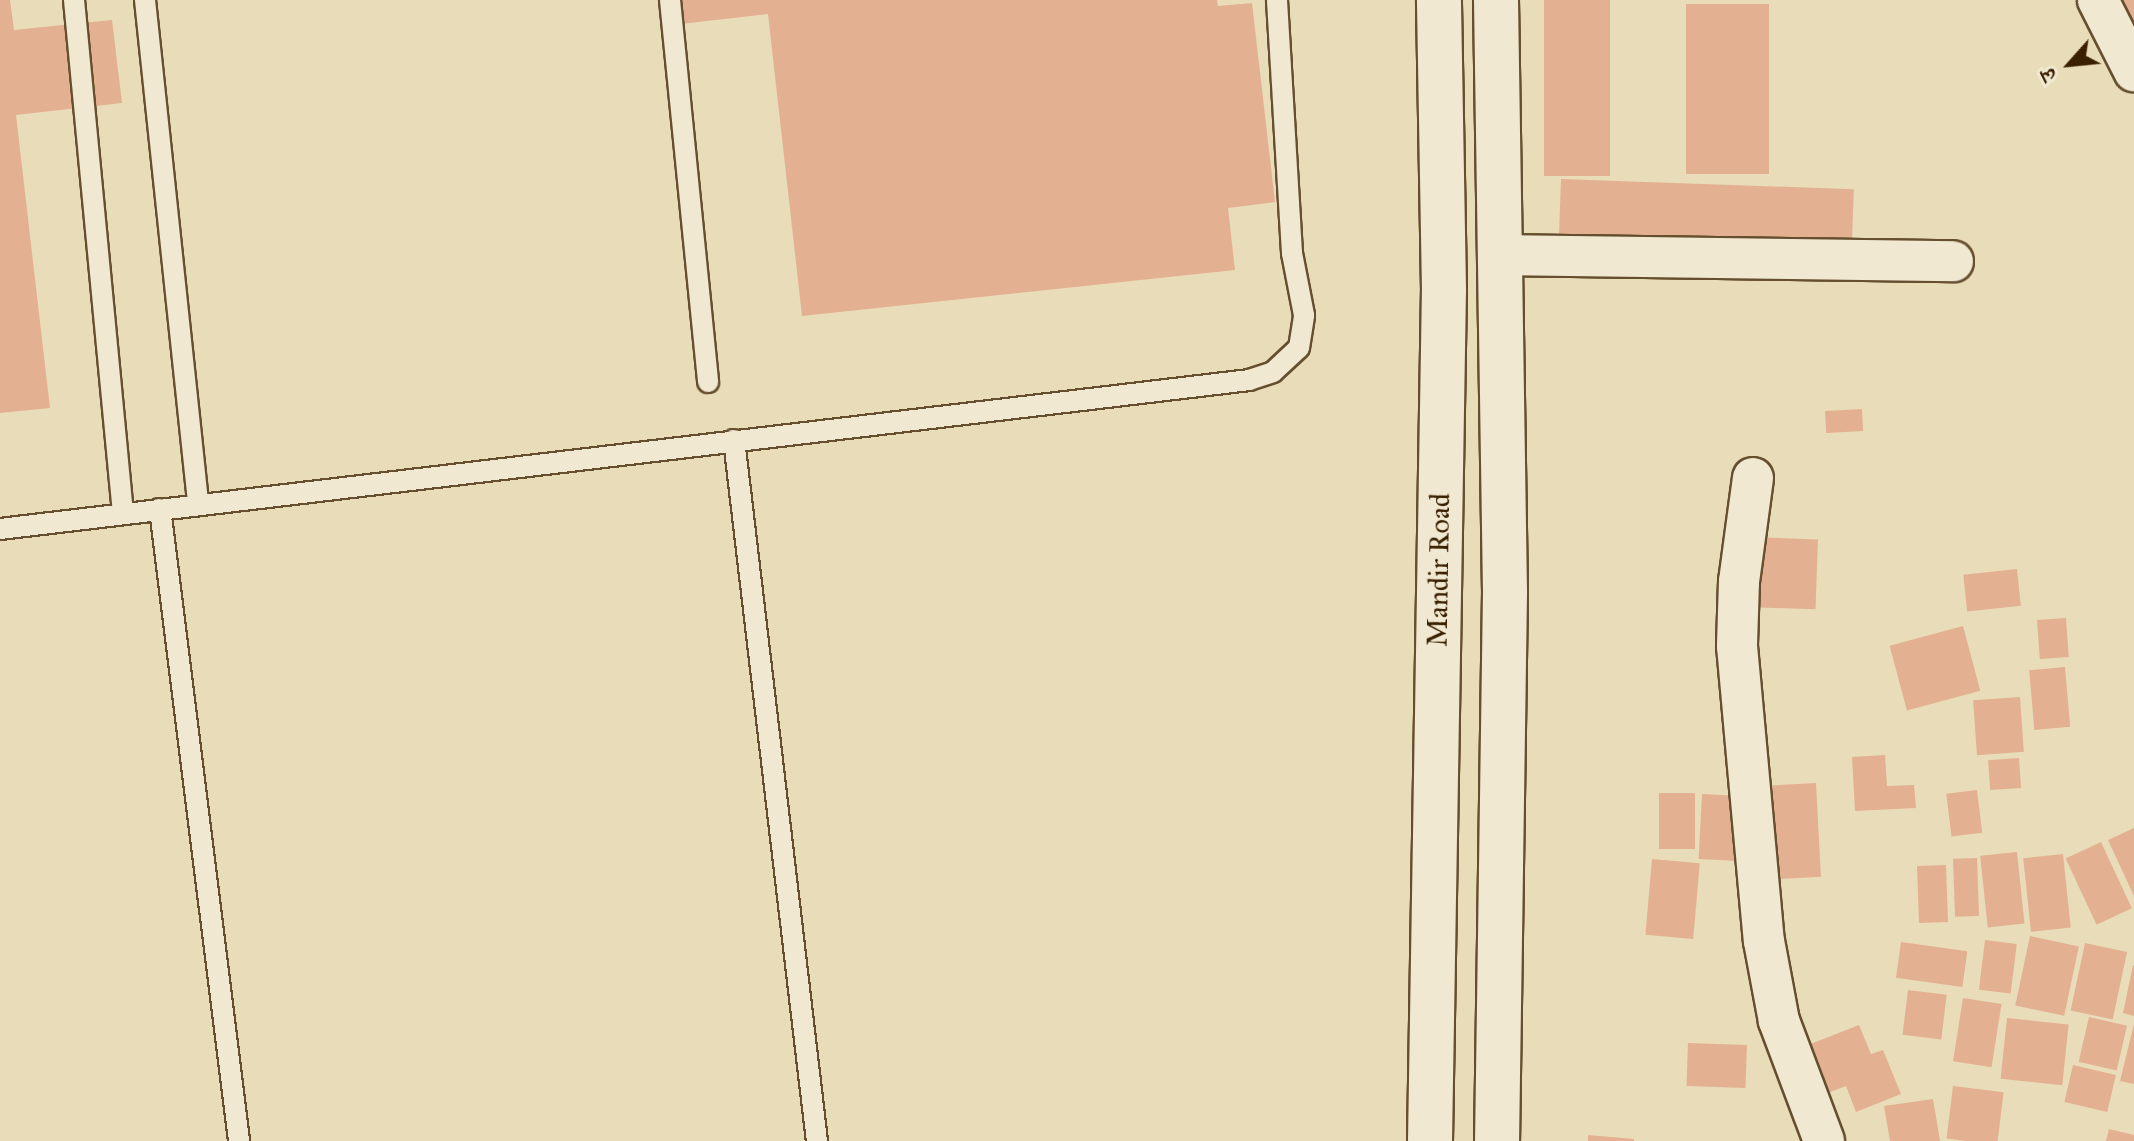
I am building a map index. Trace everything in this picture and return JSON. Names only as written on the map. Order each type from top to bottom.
[{"type":"street","name":"Mandir Road","points":[[1430,1141],[1444,290],[1439,0]]},
{"type":"street","points":[[1496,0],[1505,592],[1497,1141]]},
{"type":"street","points":[[2098,0],[2134,71]]},
{"type":"street","points":[[1499,255],[1953,261]]},
{"type":"street","points":[[1753,478],[1739,581],[1737,646],[1764,941],[1779,1021],[1824,1141]]},
{"type":"street","points":[[1436,778],[1502,777]]},
{"type":"lane","points":[[74,0],[123,514]]},
{"type":"lane","points":[[145,0],[198,502]]},
{"type":"lane","points":[[670,0],[708,382]]},
{"type":"lane","points":[[0,529],[198,502],[1249,380],[1287,362],[1299,348],[1304,315],[1292,253],[1277,0]]},
{"type":"lane","points":[[734,440],[817,1141]]},
{"type":"lane","points":[[160,509],[239,1141]]},
{"type":"building","points":[[0,0],[10,0],[14,30],[112,20],[122,103],[16,115],[50,408],[0,413]]},
{"type":"building","points":[[660,0],[1217,0],[1218,6],[1252,3],[1275,202],[1228,208],[1235,270],[802,316],[768,14],[663,26]]},
{"type":"building","points":[[1544,0],[1610,0],[1610,176],[1544,176]]},
{"type":"building","points":[[2115,0],[2134,0],[2134,33]]},
{"type":"building","points":[[1686,4],[1769,4],[1769,174],[1686,174]]},
{"type":"building","points":[[1561,179],[1854,189],[1851,259],[1559,249]]},
{"type":"building","points":[[1862,409],[1863,431],[1826,433],[1825,411]]},
{"type":"building","points":[[1749,537],[1818,539],[1816,609],[1747,607]]},
{"type":"building","points":[[2017,569],[2021,606],[1967,611],[1963,575]]},
{"type":"building","points":[[2066,618],[2069,657],[2040,659],[2037,620]]},
{"type":"building","points":[[1963,626],[1980,691],[1907,710],[1890,646]]},
{"type":"building","points":[[2065,667],[2070,727],[2034,730],[2029,670]]},
{"type":"building","points":[[2020,697],[2024,752],[1977,755],[1973,700]]},
{"type":"building","points":[[1885,755],[1887,786],[1914,785],[1916,808],[1855,811],[1852,757]]},
{"type":"building","points":[[2019,758],[2021,788],[1990,790],[1988,760]]},
{"type":"building","points":[[1816,783],[1821,877],[1768,880],[1763,786]]},
{"type":"building","points":[[1977,790],[1982,833],[1951,836],[1946,794]]},
{"type":"building","points":[[1659,793],[1695,793],[1695,849],[1659,849]]},
{"type":"building","points":[[1702,794],[1747,796],[1744,861],[1699,859]]},
{"type":"building","points":[[2134,828],[2134,896],[2108,840]]},
{"type":"building","points":[[2101,842],[2132,908],[2097,925],[2066,858]]},
{"type":"building","points":[[2017,852],[2025,924],[1988,927],[1980,856]]},
{"type":"building","points":[[2063,854],[2071,928],[2031,932],[2023,858]]},
{"type":"building","points":[[1977,858],[1979,916],[1955,917],[1953,859]]},
{"type":"building","points":[[1652,859],[1700,863],[1693,939],[1645,935]]},
{"type":"building","points":[[1946,865],[1948,922],[1919,923],[1917,866]]},
{"type":"building","points":[[2030,936],[2079,946],[2064,1016],[2015,1005]]},
{"type":"building","points":[[1985,940],[2017,944],[2011,994],[1979,990]]},
{"type":"building","points":[[1901,942],[1967,951],[1962,987],[1896,978]]},
{"type":"building","points":[[2085,943],[2127,952],[2113,1019],[2071,1010]]},
{"type":"building","points":[[2134,966],[2134,1016],[2123,1013]]},
{"type":"building","points":[[1908,990],[1947,995],[1941,1039],[1903,1035]]},
{"type":"building","points":[[1963,998],[2002,1004],[1992,1067],[1953,1061]]},
{"type":"building","points":[[2089,1017],[2127,1026],[2117,1071],[2079,1062]]},
{"type":"building","points":[[2007,1018],[2069,1024],[2062,1085],[2001,1079]]},
{"type":"building","points":[[2134,1024],[2134,1084],[2120,1081]]},
{"type":"building","points":[[1859,1025],[1871,1054],[1883,1050],[1901,1094],[1856,1112],[1846,1086],[1817,1097],[1798,1049]]},
{"type":"building","points":[[1688,1043],[1747,1045],[1745,1088],[1686,1086]]},
{"type":"building","points":[[2073,1065],[2116,1075],[2107,1112],[2064,1102]]},
{"type":"building","points":[[1953,1086],[2004,1092],[1998,1141],[1947,1139]]},
{"type":"building","points":[[1933,1099],[1940,1141],[1890,1141],[1884,1106]]},
{"type":"building","points":[[2109,1129],[2134,1135],[2134,1141],[2106,1141]]},
{"type":"building","points":[[1588,1135],[1634,1139],[1634,1141],[1588,1141]]}]
